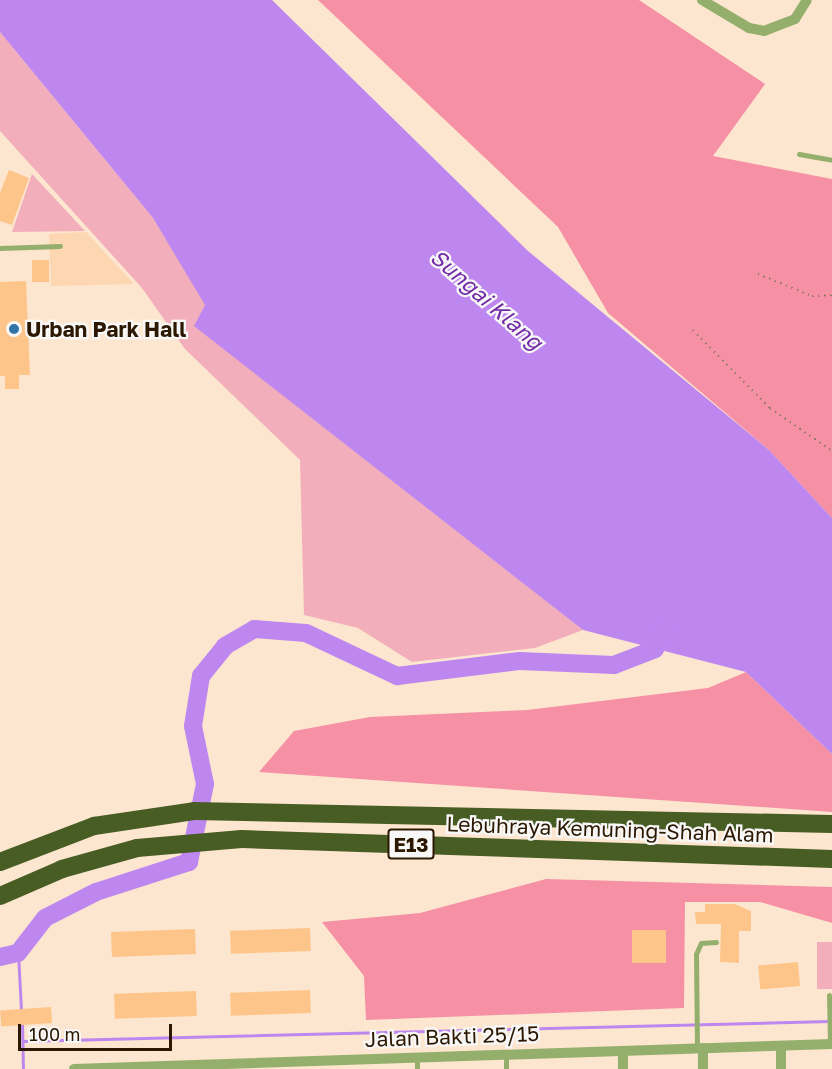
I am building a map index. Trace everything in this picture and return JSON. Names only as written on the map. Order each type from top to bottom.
[{"type":"highway","name":"Lebuhraya Kemuning-Shah Alam","points":[[0,862],[94,826],[194,811],[832,824]]},
{"type":"highway","name":"Lebuhraya Kemuning-Shah Alam","points":[[0,896],[62,869],[137,848],[242,839],[832,859]]},
{"type":"street","points":[[702,0],[748,28],[764,31],[795,18],[807,0]]},
{"type":"street","name":"Jalan Bakti 25/15","points":[[74,1069],[303,1065],[417,1057],[831,1044]]},
{"type":"street","points":[[781,1046],[781,1069]]},
{"type":"street","points":[[700,1048],[703,1069]]},
{"type":"street","points":[[623,1051],[623,1069]]},
{"type":"lane","points":[[799,154],[832,160]]},
{"type":"lane","points":[[0,248],[60,246]]},
{"type":"lane","points":[[700,1048],[696,1035],[696,954],[701,943],[716,942]]},
{"type":"lane","points":[[829,995],[831,1044]]},
{"type":"lane","points":[[506,1054],[506,1069]]},
{"type":"lane","points":[[417,1057],[417,1069]]},
{"type":"path","points":[[758,274],[812,296],[832,295]]},
{"type":"path","points":[[693,330],[770,408],[832,451]]},
{"type":"shaded area","points":[[318,0],[639,0],[765,84],[713,156],[832,179],[832,518],[769,450],[608,313],[558,227]]},
{"type":"shaded area","points":[[0,32],[153,218],[206,305],[195,326],[583,630],[535,648],[412,662],[358,628],[304,615],[300,460],[185,349],[142,288],[0,131]]},
{"type":"shaded area","points":[[32,174],[85,231],[12,232]]},
{"type":"shaded area","points":[[86,232],[134,284],[51,286],[49,234]]},
{"type":"shaded area","points":[[746,672],[832,754],[832,812],[259,772],[294,731],[370,717],[527,710],[708,688]]},
{"type":"shaded area","points":[[546,879],[832,887],[832,923],[760,902],[685,902],[684,1008],[366,1020],[364,976],[322,922],[420,913]]},
{"type":"shaded area","points":[[817,942],[832,942],[832,989],[817,989]]},
{"type":"water","name":"Sungai Klang","points":[[0,0],[272,0],[528,251],[769,450],[832,518],[832,754],[746,672],[583,630],[194,326],[205,305],[153,218],[0,32]]},
{"type":"building","points":[[9,170],[29,178],[12,225],[0,221],[0,193]]},
{"type":"building","points":[[32,260],[49,260],[49,282],[32,282]]},
{"type":"building","name":"Urban Park Hall","points":[[26,281],[30,375],[19,375],[19,389],[5,389],[5,376],[0,376],[0,282]]},
{"type":"building","points":[[705,904],[735,904],[751,911],[751,931],[739,931],[739,963],[720,962],[721,924],[696,924],[695,912],[705,912]]},
{"type":"building","points":[[310,928],[311,951],[231,954],[230,931]]},
{"type":"building","points":[[195,929],[196,954],[112,957],[111,932]]},
{"type":"building","points":[[632,930],[666,930],[666,963],[632,963]]},
{"type":"building","points":[[798,962],[800,986],[760,989],[758,965]]},
{"type":"building","points":[[310,990],[311,1013],[231,1016],[230,993]]},
{"type":"building","points":[[196,991],[197,1016],[115,1019],[114,994]]},
{"type":"building","points":[[51,1007],[52,1023],[1,1027],[0,1011]]},
{"type":"waterway","points":[[0,957],[18,953],[45,918],[96,892],[189,862],[205,784],[193,726],[201,676],[225,646],[254,629],[306,633],[397,676],[520,661],[614,665],[655,649],[664,626]]},
{"type":"waterway","points":[[18,953],[21,1010]]},
{"type":"waterway","points":[[23,1041],[830,1021]]},
{"type":"waterway","points":[[22,1023],[23,1069]]},
{"type":"place","name":"Urban Park Hall","points":[[14,329]]}]
